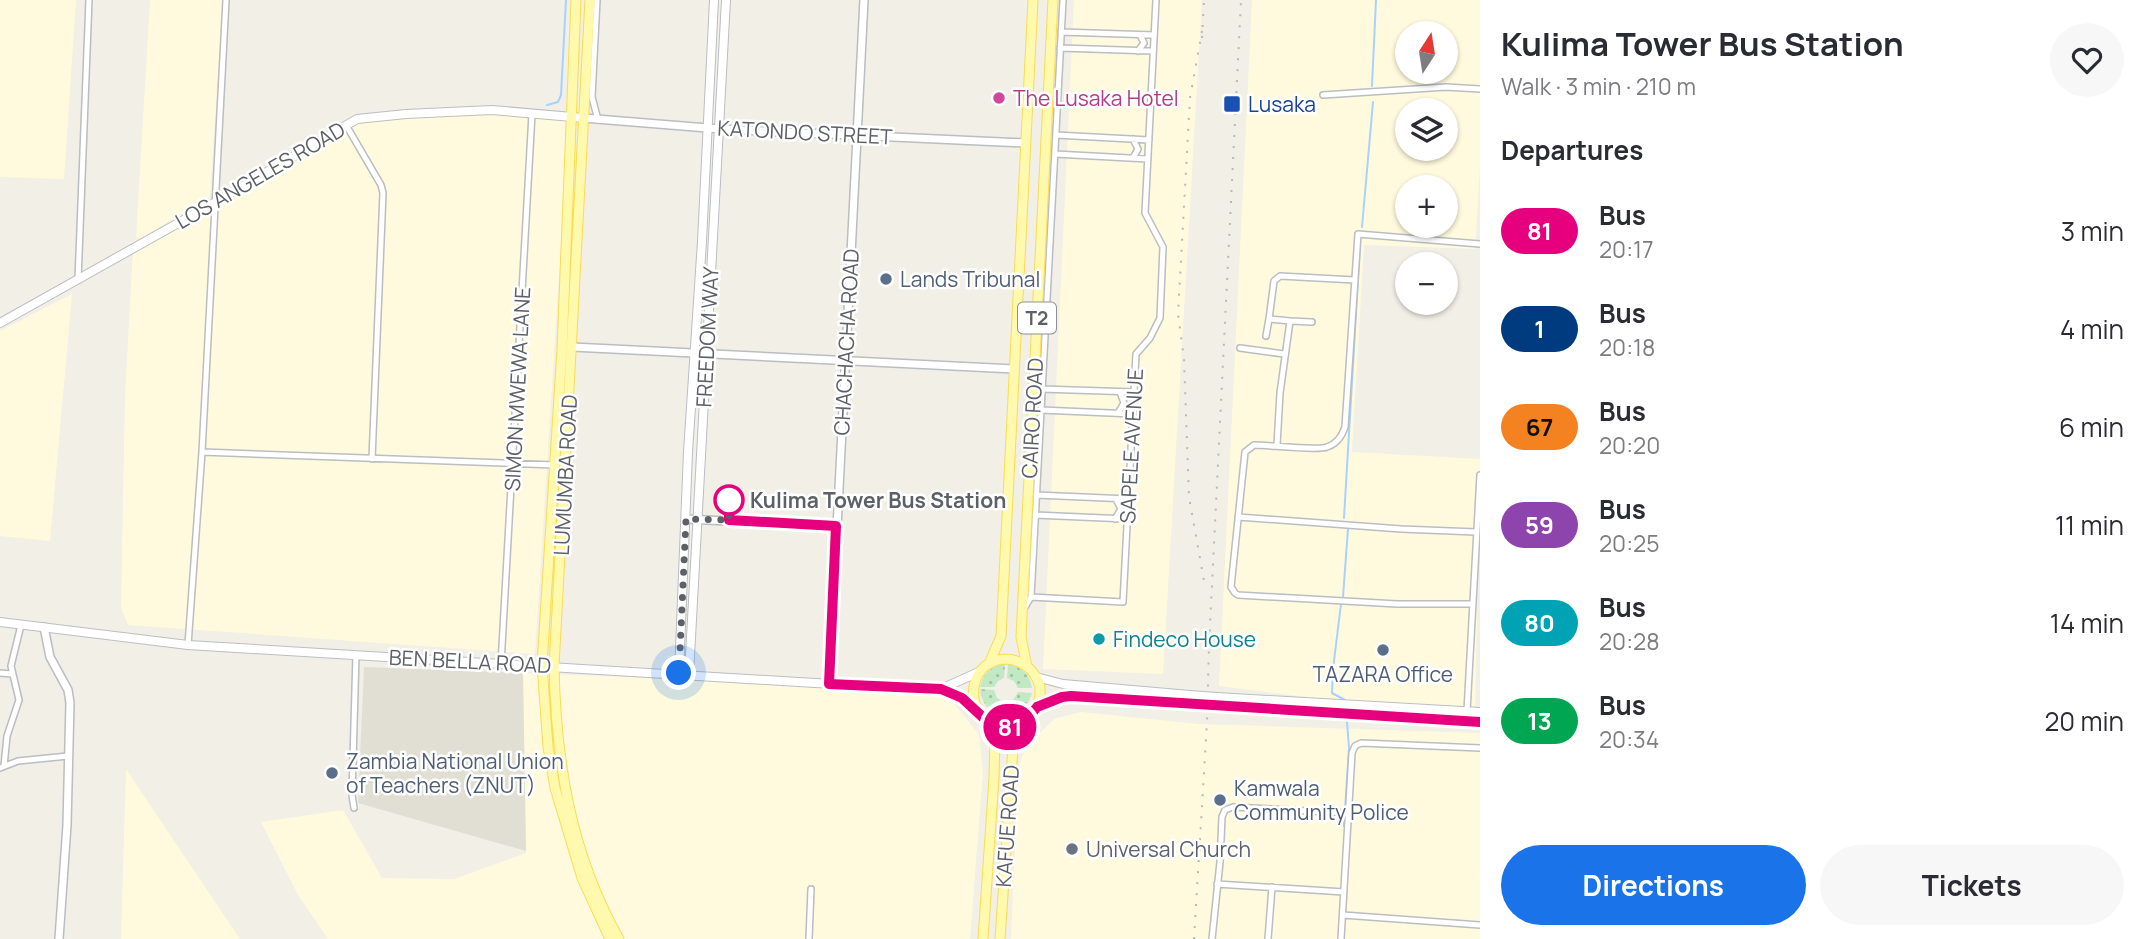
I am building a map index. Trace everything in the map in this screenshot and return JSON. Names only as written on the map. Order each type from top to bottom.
[{"type":"main road","name":"LUMUMBA ROAD","points":[[576,0],[564,310],[542,666],[548,747],[555,788],[582,878],[610,939]]},
{"type":"main road","name":"LUMUMBA ROAD","points":[[590,0],[554,666],[556,723],[567,802],[577,841],[595,888],[620,939]]},
{"type":"main road","name":"FREEDOM WAY","points":[[679,673],[688,452],[714,0]]},
{"type":"main road","name":"FREEDOM WAY","points":[[689,674],[726,0]]},
{"type":"main road","name":"CAIRO ROAD","points":[[985,668],[1001,636],[1033,0]]},
{"type":"main road","name":"CAIRO ROAD","points":[[1027,667],[1021,637],[1022,611],[1031,518],[1028,502],[1035,436],[1042,298],[1039,274],[1050,67],[1056,48],[1053,0]]},
{"type":"main road","points":[[1031,48],[1041,53],[1056,48]]},
{"type":"main road","points":[[1030,66],[1041,61],[1050,67]]},
{"type":"main road","name":"LOS ANGELES ROAD","points":[[0,323],[361,118],[492,110],[584,118]]},
{"type":"main road","points":[[1020,255],[1030,261],[1040,256]]},
{"type":"main road","points":[[1019,273],[1030,269],[1039,274]]},
{"type":"main road","points":[[688,452],[700,453]]},
{"type":"main road","points":[[1007,501],[1018,506],[1028,502]]},
{"type":"main road","points":[[1007,519],[1017,514],[1031,518]]},
{"type":"main road","name":"BEN BELLA ROAD","points":[[0,622],[188,645],[941,689],[962,698],[979,714]]},
{"type":"main road","points":[[1000,660],[1011,660],[1027,667],[1036,677],[1040,689],[1037,707],[1030,719],[1011,727],[1000,727],[991,724],[979,714],[973,701],[973,692],[975,683],[985,668],[1000,660]]},
{"type":"main road","name":"BEN BELLA ROAD","points":[[941,689],[985,668]]},
{"type":"main road","points":[[1036,677],[1063,684],[1189,700]]},
{"type":"main road","points":[[1037,707],[1071,696],[1189,700],[1480,722]]},
{"type":"main road","points":[[1216,702],[1480,712]]},
{"type":"main road","name":"KAFUE ROAD","points":[[1000,939],[1010,764],[1015,739],[1030,719]]},
{"type":"main road","name":"KAFUE ROAD","points":[[983,939],[994,778],[995,738],[991,724]]},
{"type":"street","points":[[78,280],[89,0]]},
{"type":"street","points":[[188,645],[202,452],[226,0]]},
{"type":"street","points":[[597,0],[592,97],[598,120]]},
{"type":"street","name":"CHACHACHA ROAD","points":[[829,684],[864,0]]},
{"type":"street","points":[[1063,0],[1061,32],[1056,48],[1053,192],[1042,298],[1041,411],[1035,436],[1036,495],[1031,518],[1128,519]]},
{"type":"street","name":"SAPELE AVENUE","points":[[1031,597],[1123,602],[1136,354],[1150,338],[1160,318],[1163,247],[1145,213],[1156,0]]},
{"type":"street","points":[[1061,32],[1154,35]]},
{"type":"street","points":[[1138,51],[1144,43],[1140,35]]},
{"type":"street","points":[[1056,48],[1153,51]]},
{"type":"street","points":[[1323,95],[1446,87],[1480,89]]},
{"type":"street","name":"SIMON MWEWA LANE","points":[[501,664],[532,114]]},
{"type":"street","points":[[1047,117],[1056,122]]},
{"type":"street","name":"KATONDO STREET","points":[[584,118],[720,128],[1026,143]]},
{"type":"street","points":[[346,125],[382,185],[383,193],[372,459]]},
{"type":"street","points":[[1056,135],[1149,140]]},
{"type":"street","points":[[1132,158],[1138,149],[1133,139]]},
{"type":"street","points":[[1055,154],[1148,159]]},
{"type":"street","points":[[1043,198],[1053,192]]},
{"type":"street","points":[[1472,604],[1397,604],[1238,595],[1231,587],[1245,452],[1254,445],[1325,448],[1342,435],[1345,426],[1358,234],[1480,244]]},
{"type":"street","points":[[1266,335],[1274,281],[1280,276],[1355,281]]},
{"type":"street","points":[[1269,319],[1312,322]]},
{"type":"street","points":[[1277,446],[1284,354],[1290,321]]},
{"type":"street","points":[[572,347],[1014,369]]},
{"type":"street","points":[[1240,348],[1284,354]]},
{"type":"street","points":[[1042,389],[1134,392]]},
{"type":"street","points":[[1118,413],[1124,403],[1120,392]]},
{"type":"street","points":[[1041,411],[1133,414]]},
{"type":"street","points":[[202,452],[555,465]]},
{"type":"street","points":[[1467,711],[1480,475]]},
{"type":"street","points":[[1036,495],[1129,499]]},
{"type":"street","points":[[1115,519],[1121,509],[1116,499]]},
{"type":"street","points":[[1238,517],[1476,532]]},
{"type":"street","points":[[686,519],[836,526]]},
{"type":"street","points":[[1022,611],[1031,597],[1029,548]]},
{"type":"street","points":[[21,625],[11,666],[19,701],[7,736],[2,767],[32,759],[68,756]]},
{"type":"street","points":[[44,627],[50,657],[68,690],[70,703],[67,825],[59,939]]},
{"type":"street","points":[[354,808],[352,795],[356,655]]},
{"type":"street","points":[[0,673],[12,674]]},
{"type":"street","points":[[1341,939],[1352,753],[1355,746],[1361,743],[1480,748]]},
{"type":"street","points":[[1212,939],[1222,817],[1225,810],[1233,807],[1348,813]]},
{"type":"street","points":[[1217,884],[1344,892]]},
{"type":"street","points":[[1269,939],[1272,887]]},
{"type":"street","points":[[809,939],[811,889]]},
{"type":"street","points":[[1343,915],[1480,925]]},
{"type":"shaded area","points":[[0,0],[76,0],[64,179],[0,177]]},
{"type":"shaded area","points":[[150,0],[223,0],[210,197],[141,238],[136,237]]},
{"type":"shaded area","points":[[1074,0],[1202,0],[1163,674],[1043,669]]},
{"type":"shaded area","points":[[1252,0],[1480,0],[1480,167],[1475,249],[1364,245],[1352,452],[1480,459],[1475,718],[1219,686]]},
{"type":"shaded area","points":[[488,110],[569,118],[535,654],[128,625],[121,608],[125,396],[133,249],[359,119]]},
{"type":"shaded area","points":[[72,294],[50,541],[0,536],[0,331]]},
{"type":"shaded area","points":[[364,667],[523,673],[526,851],[358,803]]},
{"type":"shaded area","points":[[523,673],[943,689],[979,735],[983,772],[970,939],[328,939],[298,895],[261,822],[343,810],[382,878],[454,879],[526,853]]},
{"type":"shaded area","points":[[1081,712],[1199,724],[1480,733],[1480,939],[1011,939],[1018,767],[1026,747],[1054,719]]},
{"type":"shaded area","points":[[126,769],[240,939],[121,939]]},
{"type":"green space","points":[[1005,664],[1004,678],[994,687],[980,687],[989,671]]},
{"type":"green space","points":[[1008,664],[1024,672],[1032,688],[1018,688],[1014,681],[1007,678]]},
{"type":"green space","points":[[980,689],[994,690],[997,698],[1004,702],[1002,715],[987,706]]},
{"type":"green space","points":[[1018,692],[1032,693],[1023,709],[1006,716],[1007,702],[1014,699]]},
{"type":"waterway","points":[[547,105],[558,102],[561,95],[566,0]]},
{"type":"waterway","points":[[1372,86],[1376,0]]},
{"type":"waterway","points":[[1362,227],[1373,102]]},
{"type":"waterway","points":[[1344,518],[1360,246]]},
{"type":"waterway","points":[[1343,597],[1348,529]]},
{"type":"waterway","points":[[1341,604],[1332,693],[1345,700]]},
{"type":"waterway","points":[[1345,810],[1349,748],[1347,722]]},
{"type":"waterway","points":[[1344,816],[1344,826]]},
{"type":"railway","points":[[1202,38],[1204,0]]},
{"type":"railway","points":[[1194,939],[1207,722],[1241,0]]},
{"type":"railway","points":[[1202,31],[1190,98],[1178,314],[1184,359],[1189,497],[1204,581]]},
{"type":"bus line","name":"81","points":[[729,500],[729,520],[836,526],[829,684],[941,689],[962,698],[989,723],[1006,728],[1030,719],[1037,707],[1071,696],[1480,722]]},
{"type":"place","name":"The Lusaka Hotel","points":[[999,98]]},
{"type":"place","name":"Lusaka","points":[[1232,104]]},
{"type":"place","name":"Lands Tribunal","points":[[886,279]]},
{"type":"place","name":"Kulima Tower Bus Station","points":[[729,500]]},
{"type":"place","name":"Findeco House","points":[[1099,639]]},
{"type":"place","name":"TAZARA Office","points":[[1383,650]]},
{"type":"place","name":"Zambia National Union of Teachers (ZNUT)","points":[[332,773]]},
{"type":"place","name":"Kamwala Community Police","points":[[1220,800]]},
{"type":"place","name":"Universal Church","points":[[1072,849]]},
{"type":"route","points":[[679,673],[686,519],[729,520],[729,500]]}]
